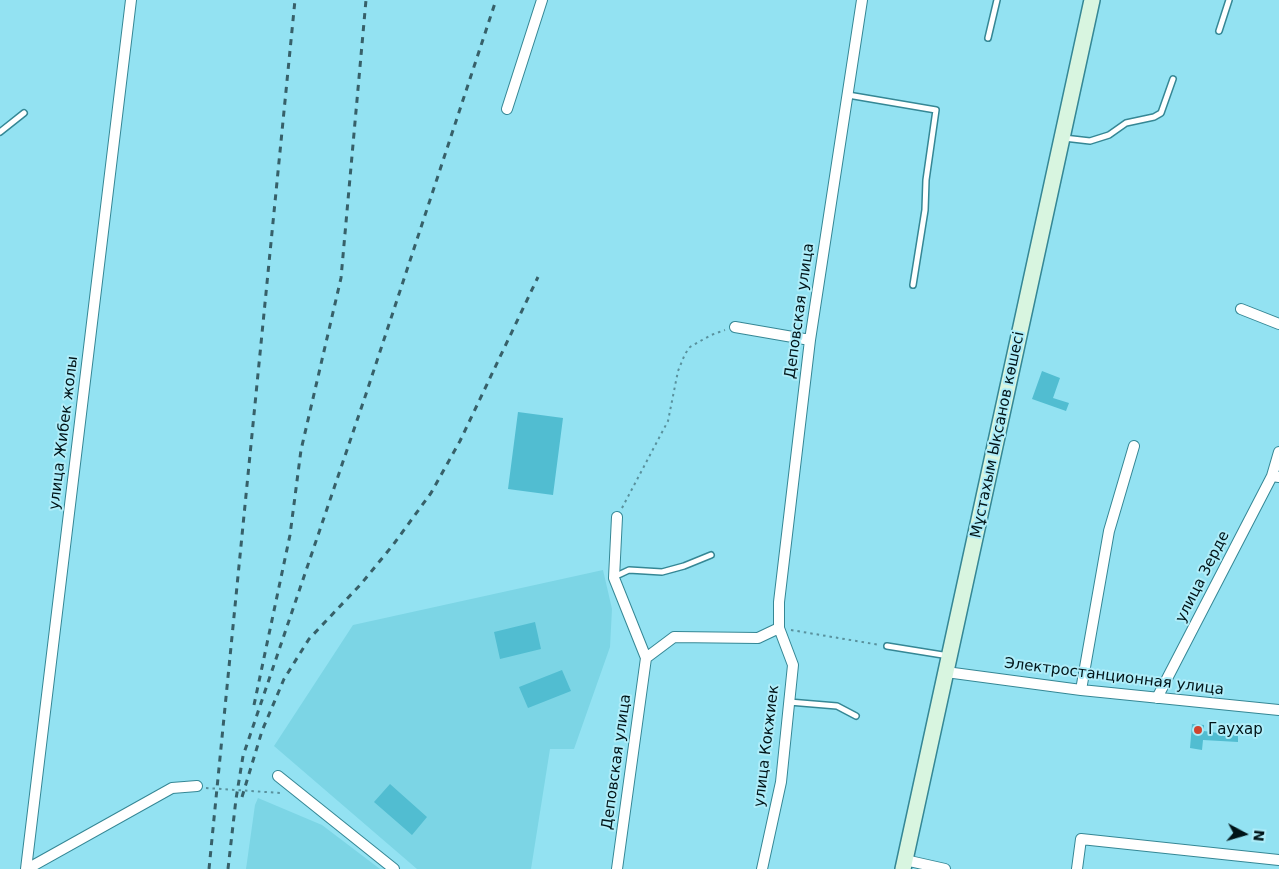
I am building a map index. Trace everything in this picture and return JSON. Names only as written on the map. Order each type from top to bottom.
[{"type":"main road","name":"Мұстахым Ықсанов көшесі","points":[[904,864],[1092,0]]},
{"type":"street","name":"улица Жибек жолы","points":[[27,869],[130,0]]},
{"type":"street","points":[[507,109],[542,0]]},
{"type":"street","name":"Деповская улица","points":[[779,628],[779,602],[810,340],[862,0]]},
{"type":"street","points":[[1241,308],[1279,324]]},
{"type":"street","points":[[735,327],[810,340]]},
{"type":"street","points":[[1081,690],[1108,531],[1134,446]]},
{"type":"street","points":[[1275,477],[1279,452]]},
{"type":"street","name":"улица Зерде","points":[[1157,698],[1275,477]]},
{"type":"street","points":[[618,516],[614,578],[646,658],[674,637],[758,638],[779,628]]},
{"type":"street","name":"улица Кокжиек","points":[[762,869],[781,782],[792,665],[779,628]]},
{"type":"street","name":"Деповская улица","points":[[617,869],[646,658]]},
{"type":"street","name":"Электростанционная улица","points":[[946,672],[1081,690],[1279,710]]},
{"type":"street","points":[[278,776],[394,869]]},
{"type":"street","name":"улица Жибек жолы","points":[[27,869],[172,788],[197,786]]},
{"type":"street","points":[[1077,869],[1081,839],[1279,860]]},
{"type":"street","points":[[904,864],[945,869]]},
{"type":"lane","points":[[988,38],[998,0]]},
{"type":"lane","points":[[1219,31],[1228,0]]},
{"type":"lane","points":[[1063,138],[1090,141],[1108,135],[1126,123],[1154,117],[1161,113],[1173,79]]},
{"type":"lane","points":[[847,94],[936,110],[926,180],[925,210],[913,285]]},
{"type":"lane","points":[[0,132],[24,113]]},
{"type":"lane","points":[[614,578],[629,570],[662,572],[712,556]]},
{"type":"lane","points":[[888,646],[949,656]]},
{"type":"lane","points":[[789,702],[837,706],[856,716]]},
{"type":"path","points":[[618,516],[668,421],[678,371],[690,347],[711,335],[735,327]]},
{"type":"path","points":[[779,628],[888,646]]},
{"type":"path","points":[[197,786],[236,791],[301,794]]},
{"type":"shaded area","points":[[603,570],[612,609],[610,647],[574,749],[550,749],[531,869],[417,869],[274,746],[353,625]]},
{"type":"shaded area","points":[[258,798],[322,825],[380,869],[246,869],[255,805]]},
{"type":"building","points":[[1042,371],[1060,378],[1053,398],[1069,403],[1066,411],[1032,399]]},
{"type":"building","points":[[518,412],[563,418],[553,495],[508,489]]},
{"type":"building","points":[[535,622],[541,649],[500,659],[494,632]]},
{"type":"building","points":[[562,670],[571,691],[528,708],[519,687]]},
{"type":"building","points":[[1192,724],[1204,725],[1204,731],[1238,736],[1238,742],[1203,740],[1202,750],[1190,748]]},
{"type":"building","points":[[390,784],[427,817],[412,835],[374,802]]},
{"type":"railway","points":[[209,869],[295,0]]},
{"type":"railway","points":[[254,705],[290,535],[301,450],[341,278],[366,0]]},
{"type":"railway","points":[[228,869],[243,756],[366,394],[496,0]]},
{"type":"railway","points":[[242,797],[262,731],[284,679],[309,639],[361,584],[393,545],[431,493],[460,441],[538,277]]},
{"type":"place","name":"Гаухар","points":[[1198,730]]}]
